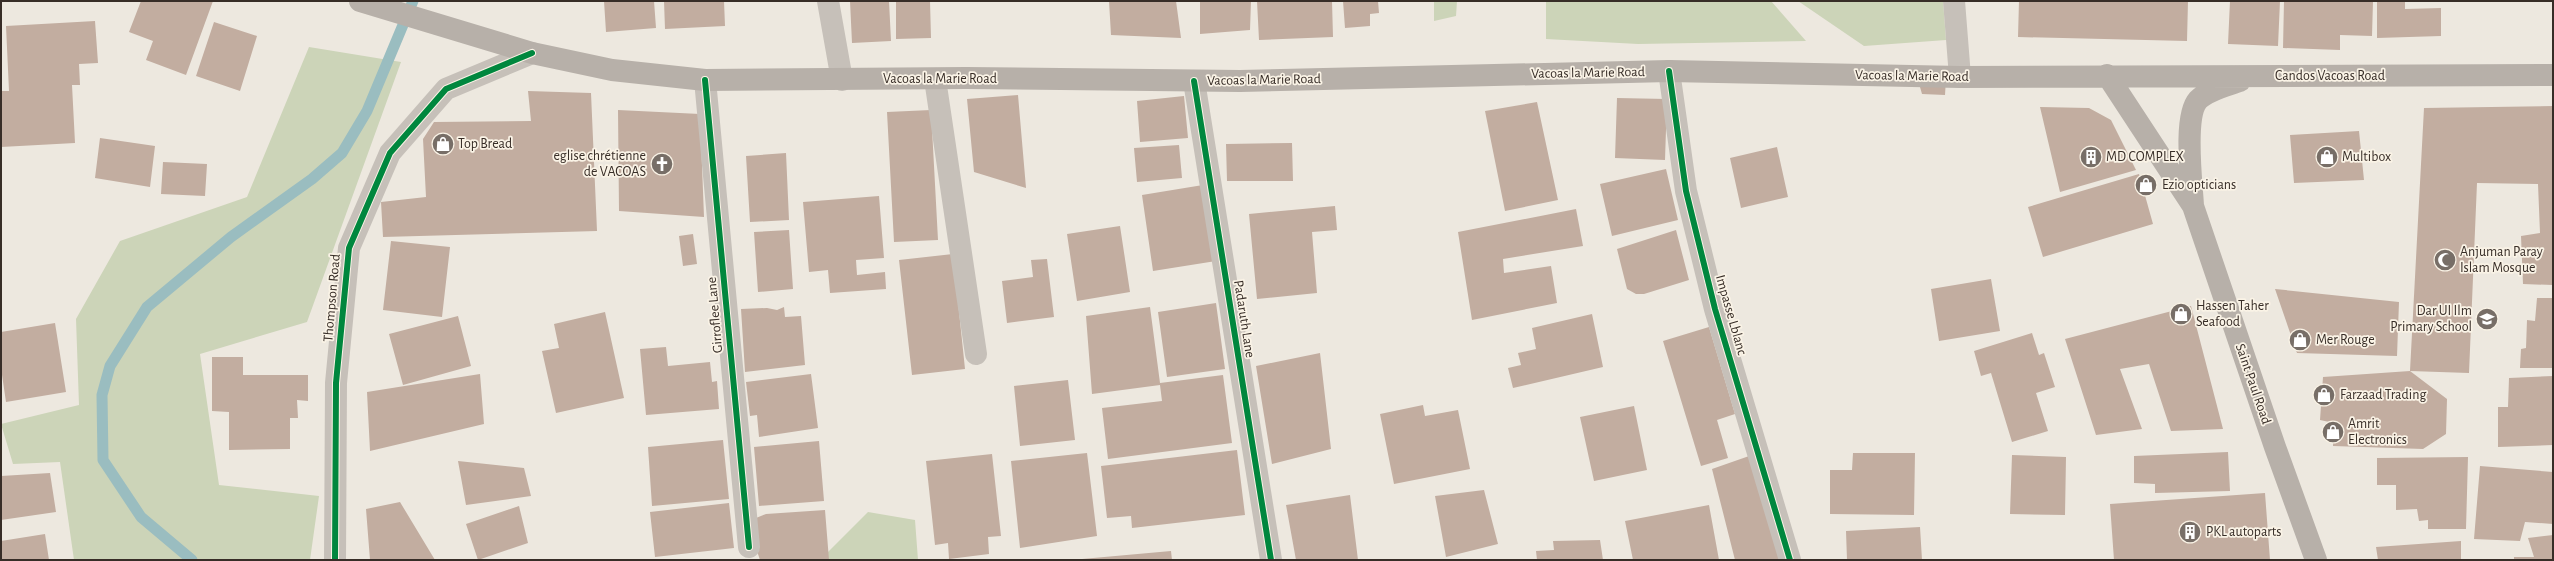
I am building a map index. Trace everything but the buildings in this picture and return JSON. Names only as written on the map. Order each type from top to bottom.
[{"type":"main road","name":"Vacoas la Marie Road","points":[[365,3],[532,53],[612,70],[705,80],[935,78],[1194,81],[1669,71],[1960,77],[2107,75]]},
{"type":"main road","name":"Candos Vacoas Road","points":[[2107,75],[2252,77],[2553,75]]},
{"type":"main road","name":"Saint Paul Road","points":[[2107,75],[2193,206],[2275,447],[2316,560]]},
{"type":"main road","name":"Saint Paul Road","points":[[2193,206],[2190,126],[2192,110],[2199,100],[2212,91],[2252,77]]},
{"type":"street","points":[[828,1],[842,80]]},
{"type":"street","points":[[1954,1],[1960,77]]},
{"type":"street","name":"Thompson Road","points":[[335,560],[336,383],[349,248],[390,153],[446,89],[532,53]]},
{"type":"street","name":"Impasse Lblanc","points":[[1669,71],[1686,191],[1715,309],[1790,560]]},
{"type":"street","points":[[935,78],[976,354]]},
{"type":"street","name":"Girroflee Lane","points":[[705,80],[749,547]]},
{"type":"street","name":"Padaruth Lane","points":[[1194,81],[1271,560]]},
{"type":"green space","points":[[1434,1],[1457,1],[1456,16],[1434,21]]},
{"type":"green space","points":[[1546,1],[1771,1],[1806,41],[1638,44],[1546,39]]},
{"type":"green space","points":[[1798,1],[1943,1],[1946,40],[1864,46]]},
{"type":"green space","points":[[309,47],[401,62],[307,322],[200,354],[219,485],[319,496],[310,560],[74,560],[60,462],[13,464],[1,424],[79,405],[76,319],[120,241],[247,197]]},
{"type":"green space","points":[[868,512],[915,520],[918,560],[820,560]]},
{"type":"waterway","points":[[192,560],[141,517],[103,460],[102,395],[110,366],[147,307],[231,237],[312,179],[342,153],[367,111],[413,1]]},
{"type":"cycle path","points":[[335,560],[336,383],[349,248],[390,153],[446,89],[532,53]]},
{"type":"cycle path","points":[[1669,71],[1686,191],[1715,309],[1790,560]]},
{"type":"cycle path","points":[[705,80],[749,547]]},
{"type":"cycle path","points":[[1194,81],[1271,560]]},
{"type":"place","name":"Top Bread","points":[[443,144]]},
{"type":"place","name":"MD COMPLEX","points":[[2091,157]]},
{"type":"place","name":"Multibox","points":[[2327,157]]},
{"type":"place","name":"eglise chrétienne de VACOAS","points":[[662,164]]},
{"type":"place","name":"Ezio opticians","points":[[2146,185]]},
{"type":"place","name":"Anjuman Paray Islam Mosque","points":[[2445,260]]},
{"type":"place","name":"Hassen Taher Seafood","points":[[2181,314]]},
{"type":"place","name":"Dar UI Ilm Primary School","points":[[2487,319]]},
{"type":"place","name":"Mer Rouge","points":[[2300,340]]},
{"type":"place","name":"Farzaad Trading","points":[[2324,395]]},
{"type":"place","name":"Amrit Electronics","points":[[2333,432]]},
{"type":"place","name":"PKL autoparts","points":[[2190,532]]}]
